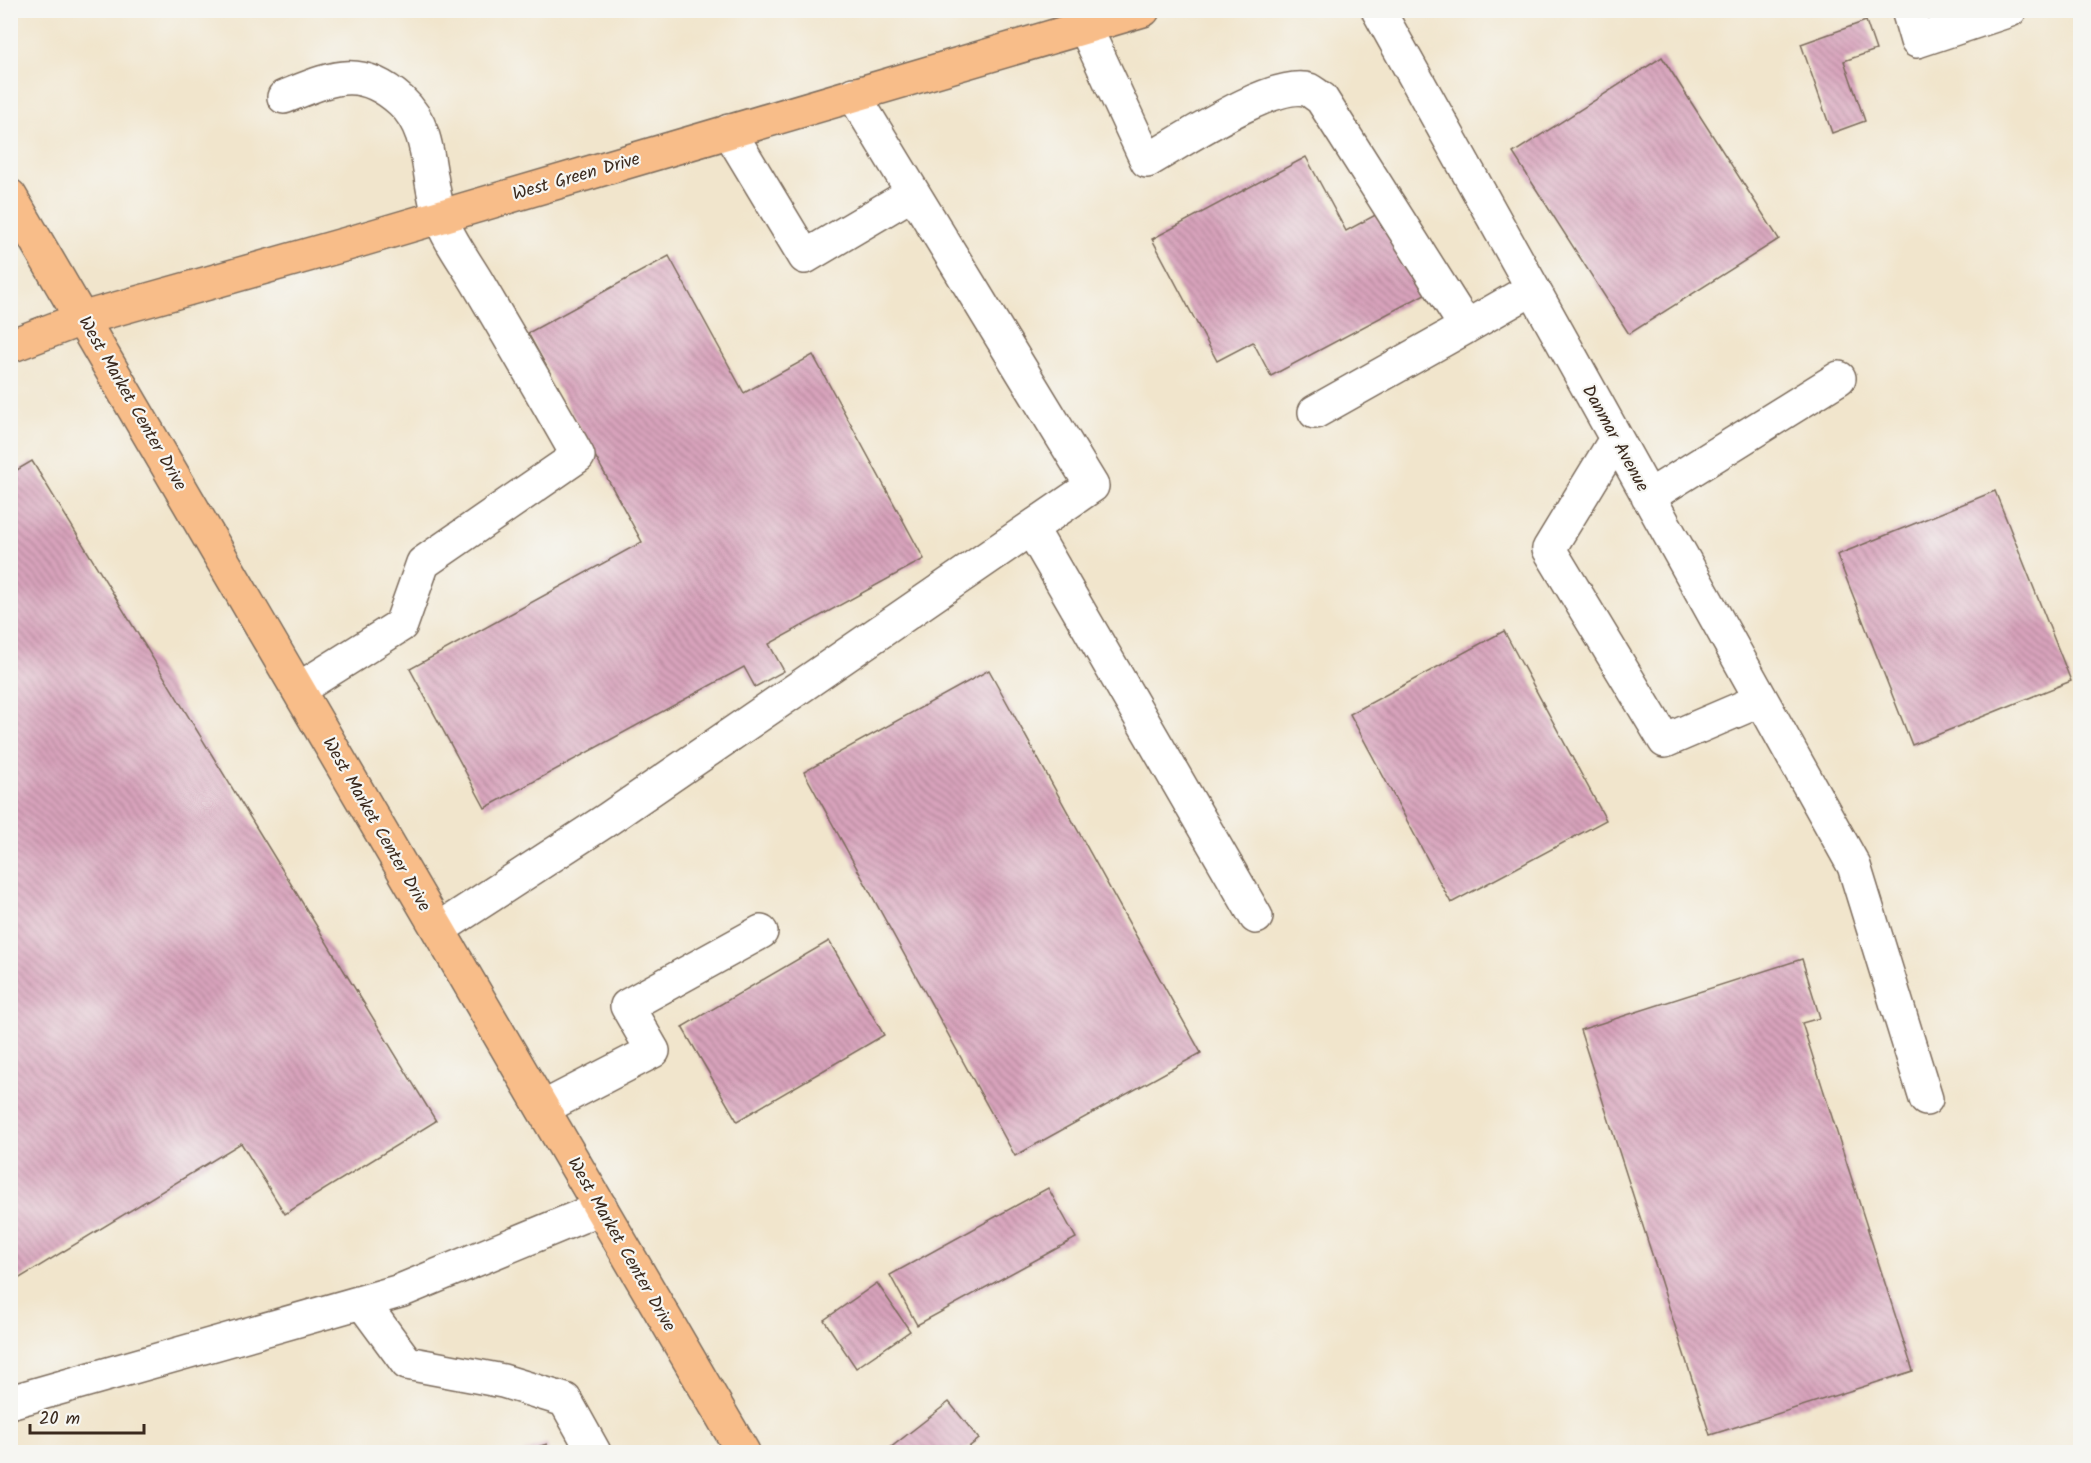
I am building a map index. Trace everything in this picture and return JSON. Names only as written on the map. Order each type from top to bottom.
[{"type":"main road","name":"West Green Drive","points":[[10,346],[84,318],[1143,10]]},
{"type":"main road","name":"West Market Center Drive","points":[[10,196],[84,318],[743,1452]]},
{"type":"street","name":"Danmar Avenue","points":[[1378,10],[1854,866],[1926,1099]]},
{"type":"street","points":[[1908,10],[1917,41],[2010,10]]},
{"type":"street","points":[[1085,27],[1147,161],[1264,96],[1290,90],[1309,90],[1321,98],[1466,327]]},
{"type":"street","points":[[284,97],[337,77],[358,78],[377,85],[401,101],[415,117],[425,141],[440,216],[578,456],[423,563],[401,625],[299,689]]},
{"type":"street","points":[[438,928],[608,819],[1092,486],[853,94]]},
{"type":"street","points":[[729,130],[805,257],[913,193]]},
{"type":"street","points":[[1315,412],[1533,289]]},
{"type":"street","points":[[1648,497],[1839,378]]},
{"type":"street","points":[[1617,439],[1549,549],[1665,741],[1761,700]]},
{"type":"street","points":[[1031,528],[1256,917]]},
{"type":"street","points":[[543,1108],[653,1052],[627,1006],[761,932]]},
{"type":"street","points":[[13,1397],[400,1291],[601,1208]]},
{"type":"street","points":[[362,1302],[407,1363],[503,1381],[565,1400],[594,1452]]},
{"type":"building","points":[[1866,21],[1876,50],[1844,61],[1865,121],[1832,133],[1801,44]]},
{"type":"building","points":[[1662,57],[1779,239],[1629,334],[1513,153]]},
{"type":"building","points":[[1306,157],[1346,231],[1381,212],[1425,294],[1271,376],[1253,342],[1217,361],[1152,239]]},
{"type":"building","points":[[669,256],[744,393],[813,355],[924,559],[769,644],[784,671],[755,687],[744,667],[485,808],[410,669],[642,542],[528,333]]},
{"type":"building","points":[[32,461],[436,1121],[285,1214],[241,1143],[10,1284],[10,474]]},
{"type":"building","points":[[1995,491],[2071,681],[1912,745],[1837,555]]},
{"type":"building","points":[[1504,631],[1606,820],[1451,903],[1350,714]]},
{"type":"building","points":[[989,670],[1201,1053],[1015,1156],[804,772]]},
{"type":"building","points":[[829,941],[884,1035],[737,1121],[682,1027]]},
{"type":"building","points":[[1802,959],[1820,1018],[1802,1023],[1913,1371],[1710,1435],[1580,1030]]},
{"type":"building","points":[[1048,1188],[1076,1238],[917,1325],[890,1275]]},
{"type":"building","points":[[877,1283],[910,1331],[856,1368],[824,1320]]},
{"type":"building","points":[[949,1402],[979,1439],[962,1452],[885,1452]]},
{"type":"building","points":[[547,1444],[549,1452],[522,1452]]}]
